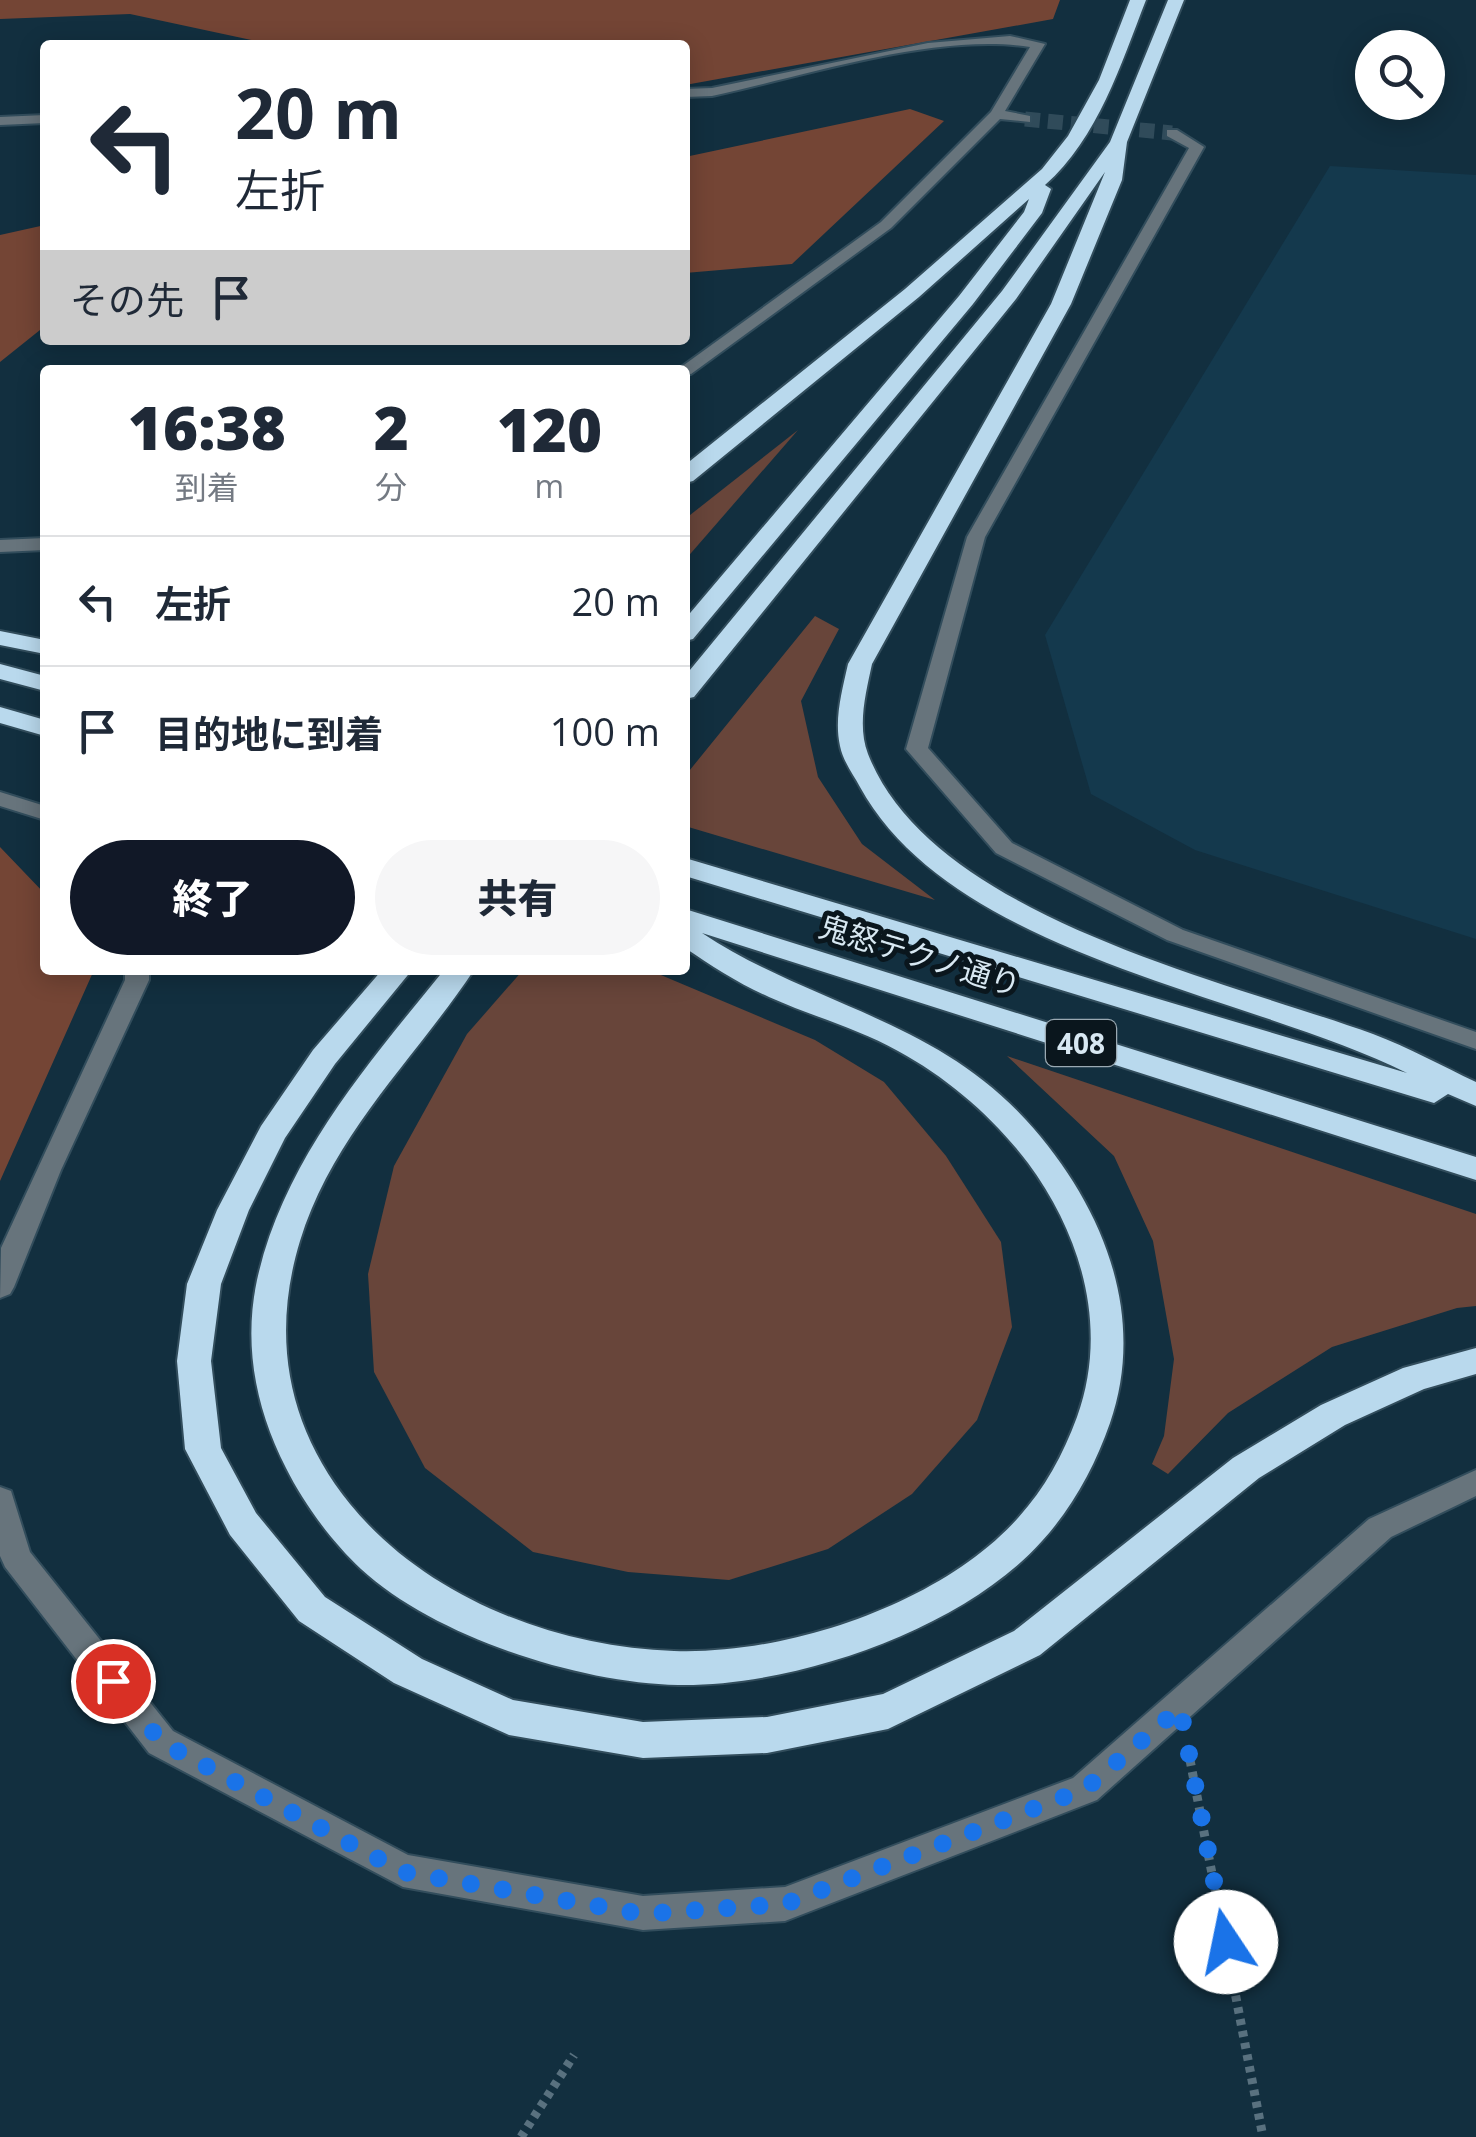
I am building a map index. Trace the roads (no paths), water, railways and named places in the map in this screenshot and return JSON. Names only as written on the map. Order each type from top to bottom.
[{"type":"highway","points":[[690,472],[912,293],[1048,173],[1076,137],[1107,80],[1138,0]]},
{"type":"highway","points":[[690,686],[1009,295],[1118,142],[1176,0]]},
{"type":"highway","points":[[1118,142],[1113,180],[1061,304],[860,664],[851,706],[854,751],[874,796],[916,840],[1023,916],[1137,966],[1363,1041],[1476,1095]]},
{"type":"highway","points":[[690,628],[966,300],[1032,213],[1048,173]]},
{"type":"highway","points":[[0,638],[40,646]]},
{"type":"highway","points":[[0,671],[40,683]]},
{"type":"highway","points":[[0,715],[40,727]]},
{"type":"highway","name":"鬼怒テクノ通り","points":[[690,869],[1476,1104]]},
{"type":"highway","name":"鬼怒テクノ通り","points":[[690,920],[1476,1169]]},
{"type":"highway","points":[[456,975],[369,1084],[322,1152],[290,1222],[273,1284],[266,1359],[280,1420],[312,1486],[377,1561],[451,1606],[538,1644],[663,1668],[772,1659],[880,1629],[972,1583],[1041,1522],[1089,1441],[1110,1366],[1104,1279],[1064,1191],[1012,1123],[903,1039],[744,974],[690,938]]},
{"type":"highway","points":[[394,975],[324,1057],[272,1134],[233,1210],[204,1284],[194,1361],[203,1449],[243,1524],[312,1609],[408,1671],[509,1717],[642,1740],[767,1734],[888,1711],[1027,1643],[1246,1468],[1333,1415],[1415,1378],[1476,1360]]},
{"type":"street","points":[[690,92],[712,92],[932,47],[1020,38],[1038,44],[997,114],[886,225],[690,366]]},
{"type":"street","points":[[997,114],[1026,119]]},
{"type":"street","points":[[0,120],[40,119]]},
{"type":"street","points":[[1172,134],[1197,147],[976,537],[917,748],[1004,848],[1175,935],[1476,1041]]},
{"type":"street","points":[[0,546],[40,544]]},
{"type":"street","points":[[0,799],[40,811]]},
{"type":"street","points":[[0,1287],[24,1220],[136,975]]},
{"type":"street","points":[[0,1500],[16,1558],[161,1742],[403,1872],[643,1914],[785,1904],[1085,1789],[1380,1528],[1476,1482]]},
{"type":"tunnel","points":[[1025,119],[1172,133]]}]
